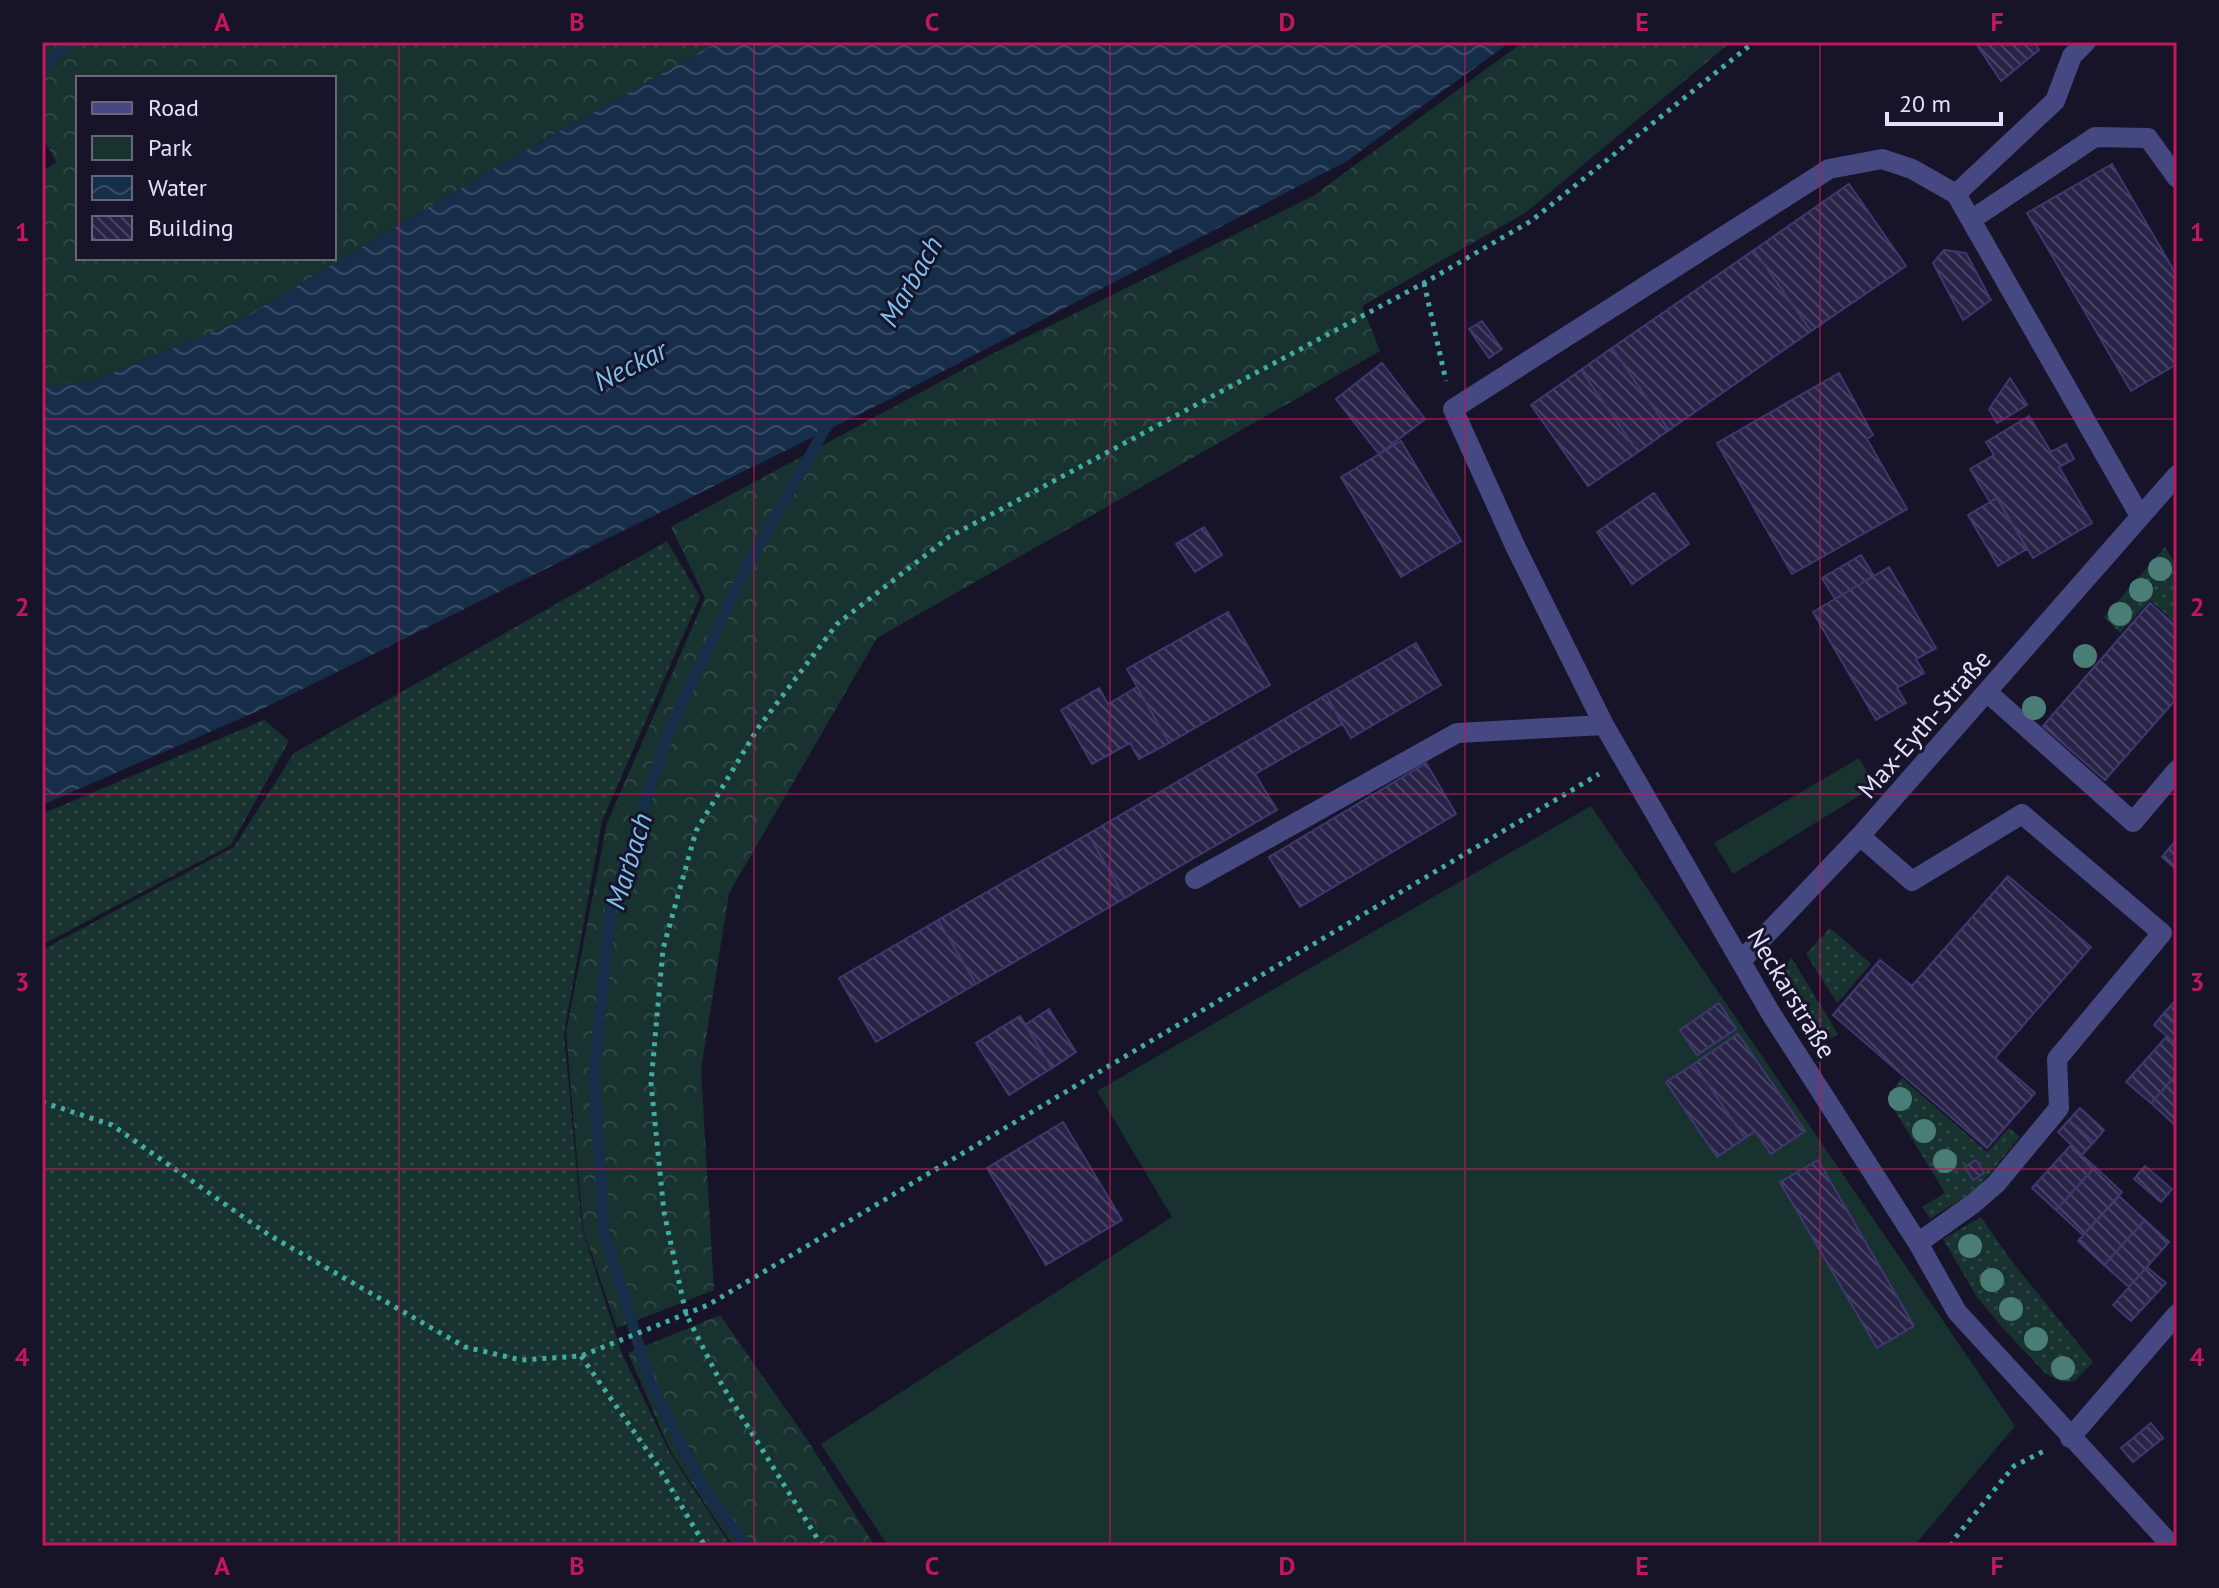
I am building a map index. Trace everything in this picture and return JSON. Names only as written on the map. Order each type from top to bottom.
[{"type":"street","points":[[1956,194],[2055,101],[2072,56],[2086,42]]},
{"type":"street","points":[[1971,220],[2095,137],[2148,138],[2177,178]]},
{"type":"street","points":[[1453,409],[1829,169],[1882,159],[1912,169],[1956,194],[2140,516]]},
{"type":"street","name":"Neckarstraße","points":[[1453,409],[1516,548],[1604,725],[1770,1012],[1918,1243],[1957,1312],[2172,1546]]},
{"type":"street","name":"Max-Eyth-Straße","points":[[1742,960],[1860,836],[2177,475]]},
{"type":"street","points":[[1987,692],[2133,822],[2177,770]]},
{"type":"street","points":[[1195,879],[1457,733],[1604,725]]},
{"type":"street","points":[[1860,836],[1912,881],[2022,814],[2162,933],[2057,1059],[2059,1108],[1996,1184],[1918,1243]]},
{"type":"street","points":[[2070,1438],[2177,1314]]},
{"type":"path","points":[[822,1546],[722,1385],[686,1314],[664,1212],[651,1083],[663,949],[696,831],[758,728],[837,624],[949,537],[1424,283],[1531,221],[1754,42]]},
{"type":"path","points":[[1424,283],[1453,409]]},
{"type":"path","points":[[42,1102],[112,1125],[269,1235],[465,1347],[521,1360],[581,1356],[708,1305],[1624,759]]},
{"type":"path","points":[[581,1356],[658,1466],[705,1546]]},
{"type":"path","points":[[1951,1546],[2014,1466],[2070,1438]]},
{"type":"green space","points":[[42,42],[718,42],[505,162],[235,323],[94,380],[42,388],[42,172],[56,162],[42,136]]},
{"type":"green space","points":[[1523,42],[1731,42],[1525,213],[1362,306],[1380,351],[877,638],[729,893],[701,1070],[714,1290],[617,1328],[583,1229],[566,1032],[607,823],[705,598],[671,527],[986,357],[1313,196]]},
{"type":"green space","points":[[667,541],[700,597],[602,821],[564,1033],[582,1228],[622,1354],[670,1453],[731,1546],[42,1546],[42,950],[234,847],[294,753]]},
{"type":"green space","points":[[2165,547],[2177,567],[2177,624],[2150,600],[2120,633],[2104,617]]},
{"type":"green space","points":[[264,720],[289,741],[231,845],[42,945],[42,814]]},
{"type":"green space","points":[[1859,758],[1875,786],[1733,874],[1714,843]]},
{"type":"green space","points":[[1591,806],[2015,1426],[1914,1546],[888,1546],[821,1444],[1172,1217],[1097,1091]]},
{"type":"green space","points":[[1830,928],[1871,964],[1837,1003],[1806,954]]},
{"type":"green space","points":[[1791,957],[1838,1034],[1818,1046],[1797,1014],[1787,991],[1786,968]]},
{"type":"green space","points":[[1902,1078],[1987,1152],[2009,1128],[2020,1137],[1977,1189],[1930,1219],[1922,1207],[1945,1193],[1887,1098]]},
{"type":"green space","points":[[1981,1217],[2010,1259],[2093,1362],[2075,1381],[2062,1382],[2046,1374],[2001,1326],[1977,1297],[1943,1239]]},
{"type":"green space","points":[[720,1315],[808,1441],[875,1546],[733,1546],[671,1452],[628,1353]]},
{"type":"water","name":"Neckar","points":[[718,42],[1510,42],[1347,161],[884,402],[258,711],[42,805],[42,388],[94,380],[235,323],[505,162]]},
{"type":"building","points":[[1975,42],[2035,42],[2039,50],[2001,81]]},
{"type":"building","points":[[2112,164],[2177,276],[2177,364],[2131,391],[2027,213]]},
{"type":"building","points":[[1849,184],[1906,266],[1811,331],[1754,250]]},
{"type":"building","points":[[1754,250],[1811,331],[1669,430],[1612,348]]},
{"type":"building","points":[[1944,250],[1966,253],[1991,300],[1963,320],[1933,263]]},
{"type":"building","points":[[1482,321],[1502,349],[1489,358],[1469,329]]},
{"type":"building","points":[[1612,348],[1669,430],[1638,452],[1581,370]]},
{"type":"building","points":[[1382,363],[1425,419],[1379,454],[1336,399]]},
{"type":"building","points":[[1581,370],[1638,452],[1588,486],[1531,405]]},
{"type":"building","points":[[1839,373],[1873,435],[1867,439],[1907,509],[1792,574],[1717,443]]},
{"type":"building","points":[[2010,378],[2027,405],[1997,423],[1989,409]]},
{"type":"building","points":[[2029,416],[2051,452],[2066,444],[2074,459],[2059,467],[2092,523],[2033,558],[1997,498],[1990,502],[1970,469],[1994,455],[1986,442]]},
{"type":"building","points":[[1401,441],[1461,541],[1401,577],[1341,477]]},
{"type":"building","points":[[1654,493],[1689,544],[1632,584],[1597,532]]},
{"type":"building","points":[[1997,498],[2027,549],[1998,566],[1968,515]]},
{"type":"building","points":[[1204,527],[1222,555],[1195,572],[1176,544]]},
{"type":"building","points":[[1861,555],[1874,576],[1835,599],[1822,578]]},
{"type":"building","points":[[1889,567],[1936,648],[1916,659],[1924,673],[1897,688],[1906,703],[1876,720],[1813,612]]},
{"type":"building","points":[[2150,603],[2177,627],[2177,698],[2105,780],[2043,726]]},
{"type":"building","points":[[1228,612],[1270,685],[1169,743],[1127,669]]},
{"type":"building","points":[[1416,643],[1441,685],[1351,738],[1326,695]]},
{"type":"building","points":[[1137,687],[1169,743],[1139,759],[1130,743],[1092,764],[1061,710],[1099,688],[1108,704]]},
{"type":"building","points":[[1326,695],[1342,724],[1255,774],[1277,810],[1125,898],[1088,834]]},
{"type":"building","points":[[1426,763],[1456,814],[1300,907],[1269,857]]},
{"type":"building","points":[[1088,834],[1125,898],[976,984],[938,920]]},
{"type":"building","points":[[2177,839],[2177,870],[2162,857]]},
{"type":"building","points":[[2008,876],[2091,947],[1995,1058],[2035,1093],[1987,1148],[1833,1015],[1880,960],[1912,986]]},
{"type":"building","points":[[938,920],[976,984],[876,1042],[839,978]]},
{"type":"building","points":[[2177,999],[2177,1026],[2163,1014]]},
{"type":"building","points":[[1719,1003],[1736,1029],[1697,1055],[1680,1030]]},
{"type":"building","points":[[1049,1009],[1076,1052],[1052,1068],[1025,1025]]},
{"type":"building","points":[[2163,1014],[2177,1026],[2177,1045],[2154,1025]]},
{"type":"building","points":[[1020,1016],[1052,1068],[1009,1095],[976,1043]]},
{"type":"building","points":[[1738,1034],[1805,1131],[1771,1154],[1755,1131],[1745,1138],[1694,1064]]},
{"type":"building","points":[[2167,1036],[2177,1045],[2177,1074],[2151,1103],[2126,1082]]},
{"type":"building","points":[[1694,1064],[1745,1138],[1717,1157],[1666,1082]]},
{"type":"building","points":[[2177,1074],[2177,1124],[2176,1126],[2151,1103]]},
{"type":"building","points":[[2080,1108],[2104,1130],[2094,1142],[2069,1120]]},
{"type":"building","points":[[2069,1120],[2094,1142],[2082,1155],[2058,1132]]},
{"type":"building","points":[[1063,1122],[1122,1220],[1046,1265],[987,1168]]},
{"type":"building","points":[[2071,1145],[2095,1167],[2056,1210],[2032,1188]]},
{"type":"building","points":[[1818,1160],[1914,1326],[1877,1348],[1780,1182]]},
{"type":"building","points":[[1976,1160],[1984,1173],[1973,1180],[1965,1167]]},
{"type":"building","points":[[2145,1166],[2172,1189],[2161,1202],[2134,1179]]},
{"type":"building","points":[[2095,1167],[2122,1192],[2083,1235],[2056,1210]]},
{"type":"building","points":[[2119,1196],[2145,1220],[2104,1265],[2078,1241]]},
{"type":"building","points":[[2145,1220],[2169,1242],[2129,1287],[2104,1265]]},
{"type":"building","points":[[2147,1267],[2166,1283],[2131,1321],[2113,1305]]},
{"type":"building","points":[[2151,1423],[2163,1438],[2133,1462],[2121,1448]]},
{"type":"waterway","points":[[42,69],[69,42]]},
{"type":"waterway","name":"Marbach","points":[[747,1546],[705,1491],[650,1382],[604,1231],[594,1075],[611,905],[671,726],[747,566],[829,422]]}]
